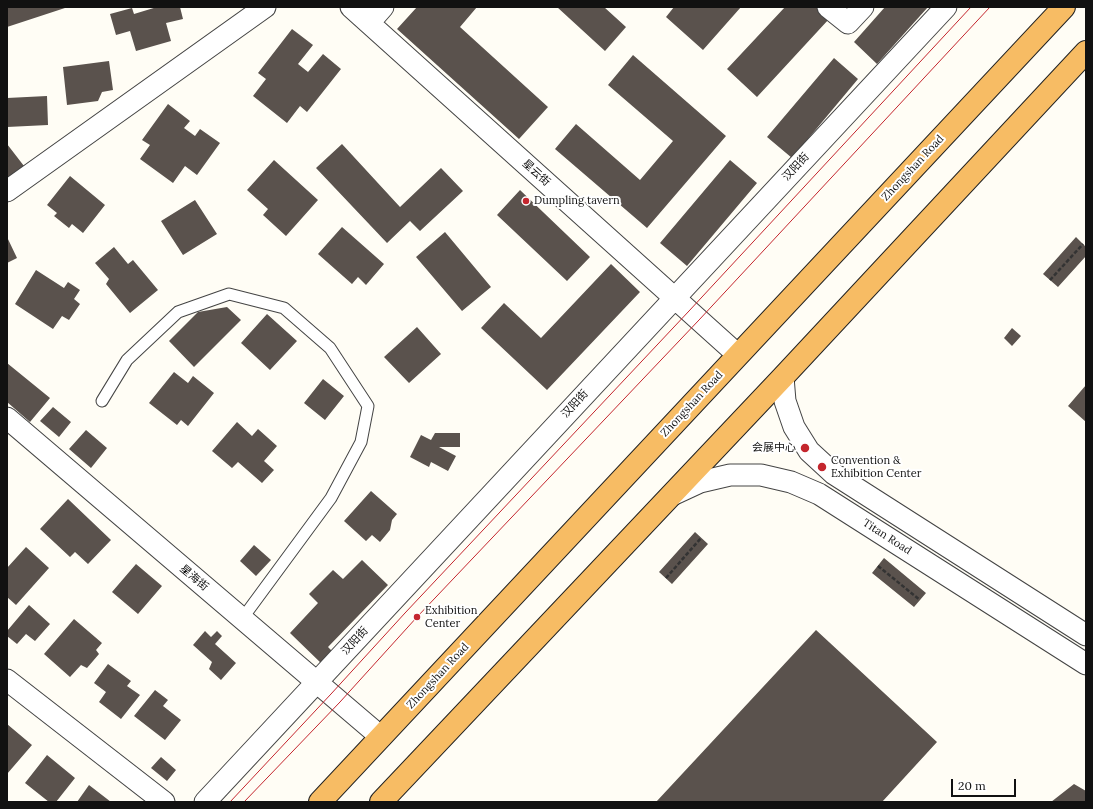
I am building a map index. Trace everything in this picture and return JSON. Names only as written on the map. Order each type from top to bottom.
[{"type":"highway","name":"Zhongshan Road","points":[[320,802],[1064,7]]},
{"type":"highway","points":[[381,802],[1086,52]]},
{"type":"highway","points":[[395,802],[419,762]]},
{"type":"street","points":[[7,191],[265,7]]},
{"type":"street","name":"星云街","points":[[351,7],[738,355]]},
{"type":"street","points":[[369,24],[383,7]]},
{"type":"street","points":[[828,7],[848,23],[863,7]]},
{"type":"street","name":"汉阳街","points":[[205,802],[946,7]]},
{"type":"street","points":[[782,377],[785,401],[794,427],[809,451],[834,474],[1086,635]]},
{"type":"street","name":"星海街","points":[[7,418],[381,737]]},
{"type":"street","name":"Titan Road","points":[[670,496],[700,482],[730,475],[761,475],[791,482],[820,494],[1086,664]]},
{"type":"street","points":[[7,680],[164,802]]},
{"type":"lane","points":[[102,401],[127,360],[178,312],[229,294],[284,308],[330,348],[364,399],[368,406],[361,442],[331,498],[242,619]]},
{"type":"path","points":[[1050,280],[1083,244]]},
{"type":"path","points":[[666,578],[701,538]]},
{"type":"path","points":[[878,566],[920,600]]},
{"type":"building","points":[[7,7],[68,7],[7,27]]},
{"type":"building","points":[[157,7],[180,7],[183,19],[166,23],[171,41],[136,51],[130,31],[116,35],[110,14],[132,8],[134,14]]},
{"type":"building","points":[[417,7],[477,7],[460,27],[548,107],[519,139],[397,29]]},
{"type":"building","points":[[557,7],[604,7],[626,27],[605,51]]},
{"type":"building","points":[[674,7],[741,7],[703,50],[666,17]]},
{"type":"building","points":[[785,7],[816,7],[829,19],[757,97],[727,69]]},
{"type":"building","points":[[885,7],[928,7],[877,64],[854,42]]},
{"type":"building","points":[[292,29],[313,45],[298,64],[308,72],[323,54],[341,69],[307,112],[300,106],[287,123],[253,96],[266,79],[258,73]]},
{"type":"building","points":[[633,55],[726,136],[647,228],[555,149],[576,124],[640,180],[673,141],[608,85]]},
{"type":"building","points":[[834,58],[858,79],[792,158],[767,137]]},
{"type":"building","points":[[109,61],[113,90],[102,92],[98,101],[67,105],[63,67]]},
{"type":"building","points":[[47,96],[48,125],[7,127],[7,98]]},
{"type":"building","points":[[168,104],[190,121],[184,128],[195,136],[200,129],[220,143],[197,175],[185,166],[173,183],[140,159],[150,145],[142,140]]},
{"type":"building","points":[[7,144],[24,166],[7,179]]},
{"type":"building","points":[[342,144],[400,207],[441,168],[463,191],[420,231],[410,221],[387,243],[316,168]]},
{"type":"building","points":[[274,160],[318,200],[286,236],[263,215],[268,209],[247,190]]},
{"type":"building","points":[[730,160],[757,183],[687,266],[660,243]]},
{"type":"building","points":[[70,176],[105,205],[83,233],[72,224],[69,228],[54,216],[57,213],[47,205]]},
{"type":"building","points":[[520,190],[590,257],[567,281],[497,215]]},
{"type":"building","points":[[195,200],[217,234],[183,255],[161,221]]},
{"type":"building","points":[[342,227],[384,264],[366,285],[358,277],[352,284],[318,254]]},
{"type":"building","points":[[445,232],[491,287],[462,311],[416,257]]},
{"type":"building","points":[[7,237],[17,258],[7,263]]},
{"type":"building","points":[[1076,237],[1086,247],[1086,256],[1058,287],[1043,274]]},
{"type":"building","points":[[114,247],[128,264],[133,260],[158,290],[130,313],[106,284],[109,279],[95,263]]},
{"type":"building","points":[[611,264],[640,292],[547,390],[481,328],[504,303],[541,338]]},
{"type":"building","points":[[36,270],[64,288],[68,282],[80,290],[74,299],[80,304],[69,320],[62,316],[53,329],[15,304]]},
{"type":"building","points":[[227,307],[241,320],[194,367],[169,341],[198,312]]},
{"type":"building","points":[[267,314],[297,341],[270,370],[241,343]]},
{"type":"building","points":[[417,327],[441,354],[409,383],[384,357]]},
{"type":"building","points":[[1012,328],[1021,336],[1012,346],[1004,338]]},
{"type":"building","points":[[7,363],[50,398],[30,422],[7,402]]},
{"type":"building","points":[[174,372],[188,383],[193,376],[214,393],[188,426],[181,420],[177,425],[149,403]]},
{"type":"building","points":[[323,379],[344,396],[325,420],[304,403]]},
{"type":"building","points":[[1086,385],[1086,422],[1068,406]]},
{"type":"building","points":[[53,407],[71,422],[59,437],[40,421]]},
{"type":"building","points":[[237,422],[252,436],[258,429],[277,446],[264,461],[274,470],[262,483],[238,462],[232,468],[212,451]]},
{"type":"building","points":[[86,430],[107,448],[91,468],[69,449]]},
{"type":"building","points":[[435,433],[460,433],[460,447],[439,447],[456,456],[448,471],[431,462],[429,467],[410,457],[421,435],[431,440]]},
{"type":"building","points":[[371,491],[397,514],[392,520],[390,530],[380,542],[372,535],[366,541],[344,521]]},
{"type":"building","points":[[68,499],[111,540],[88,564],[75,552],[70,557],[40,529]]},
{"type":"building","points":[[695,532],[708,544],[672,584],[659,572]]},
{"type":"building","points":[[254,545],[271,560],[256,576],[240,561]]},
{"type":"building","points":[[26,547],[49,568],[16,605],[7,597],[7,568]]},
{"type":"building","points":[[884,558],[926,593],[914,607],[872,573]]},
{"type":"building","points":[[362,560],[388,585],[328,647],[335,654],[324,666],[290,633],[318,603],[309,594],[333,570],[343,579]]},
{"type":"building","points":[[136,564],[162,586],[138,614],[112,592]]},
{"type":"building","points":[[29,605],[50,624],[35,641],[26,634],[17,644],[7,636],[7,631]]},
{"type":"building","points":[[74,619],[102,643],[96,650],[99,654],[87,668],[81,665],[70,677],[44,654]]},
{"type":"building","points":[[816,630],[937,742],[882,802],[656,802]]},
{"type":"building","points":[[205,631],[211,637],[217,631],[222,636],[215,644],[236,663],[221,680],[209,669],[212,662],[193,645]]},
{"type":"building","points":[[108,664],[131,681],[127,686],[140,695],[121,719],[99,702],[106,692],[94,683]]},
{"type":"building","points":[[155,690],[168,700],[163,706],[181,720],[165,740],[134,716]]},
{"type":"building","points":[[7,724],[32,745],[7,774]]},
{"type":"building","points":[[47,755],[75,778],[56,802],[49,802],[25,783]]},
{"type":"building","points":[[161,757],[176,770],[167,781],[151,768]]},
{"type":"building","points":[[1074,784],[1086,791],[1086,802],[1051,802]]},
{"type":"building","points":[[89,785],[111,802],[77,802]]},
{"type":"tram line","points":[[230,802],[971,7]]},
{"type":"tram line","points":[[244,802],[699,320],[990,7]]},
{"type":"place","name":"Dumpling tavern","points":[[526,201]]},
{"type":"place","name":"会展中心","points":[[805,448]]},
{"type":"place","name":"Convention & Exhibition Center","points":[[822,467]]},
{"type":"place","name":"Exhibition Center","points":[[417,617]]}]
